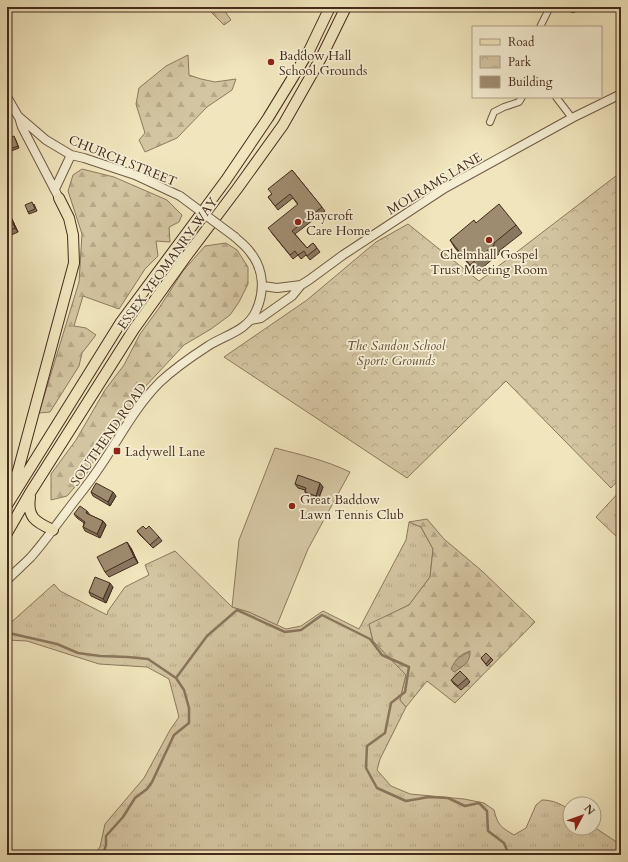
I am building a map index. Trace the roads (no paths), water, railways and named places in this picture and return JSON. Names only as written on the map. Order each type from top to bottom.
[{"type":"main road","name":"ESSEX YEOMANRY WAY","points":[[7,505],[121,322],[226,180],[268,118],[309,51],[330,7]]},
{"type":"main road","name":"ESSEX YEOMANRY WAY","points":[[7,534],[30,493],[134,330],[283,125],[321,58],[346,7]]},
{"type":"main road","points":[[7,500],[18,471],[74,263],[74,235],[69,218],[57,194]]},
{"type":"main road","points":[[30,493],[29,511],[39,523],[53,530]]},
{"type":"street","points":[[540,26],[548,11]]},
{"type":"street","name":"MOLRAMS LANE","points":[[251,320],[261,318],[292,296],[301,286],[344,255],[445,188],[572,118],[621,94]]},
{"type":"street","name":"CHURCH STREET","points":[[7,97],[18,116],[46,140],[71,155],[135,175],[180,196]]},
{"type":"street","points":[[490,122],[494,112],[519,102],[521,98]]},
{"type":"street","points":[[557,98],[572,118]]},
{"type":"street","points":[[18,116],[22,127],[57,194]]},
{"type":"street","points":[[57,194],[71,155]]},
{"type":"street","name":"SOUTHEND ROAD","points":[[7,580],[31,556],[53,530],[97,471],[140,404],[159,383],[175,368],[209,345],[243,328],[256,313],[261,299],[262,286],[260,271],[250,250],[180,196]]},
{"type":"street","points":[[262,286],[276,288],[301,286]]},
{"type":"water","points":[[470,651],[467,661],[463,666],[454,672],[451,669],[456,660],[463,654]]},
{"type":"waterway","points":[[103,855],[106,845],[106,836],[123,817],[135,798],[147,789],[152,782],[174,735],[189,723],[189,708],[184,690],[176,678],[207,636],[237,610],[285,632],[301,630],[322,615],[370,639],[382,655],[409,667],[405,692],[391,703],[385,733],[367,746],[366,768],[377,788],[406,801],[429,797],[448,798],[465,806],[479,803],[487,811],[488,831],[504,843],[509,855]]},
{"type":"waterway","points":[[7,633],[57,644],[78,653],[148,659],[176,678]]},
{"type":"place","name":"Baddow Hall School Grounds","points":[[271,62]]},
{"type":"place","name":"Baycroft Care Home","points":[[298,222]]},
{"type":"place","name":"Chelmhall Gospel Trust Meeting Room","points":[[489,240]]},
{"type":"place","name":"Ladywell Lane","points":[[117,451]]},
{"type":"place","name":"Great Baddow Lawn Tennis Club","points":[[292,506]]},
{"type":"park label","name":"The Sandon School Sports Grounds","points":[[396,352]]}]
